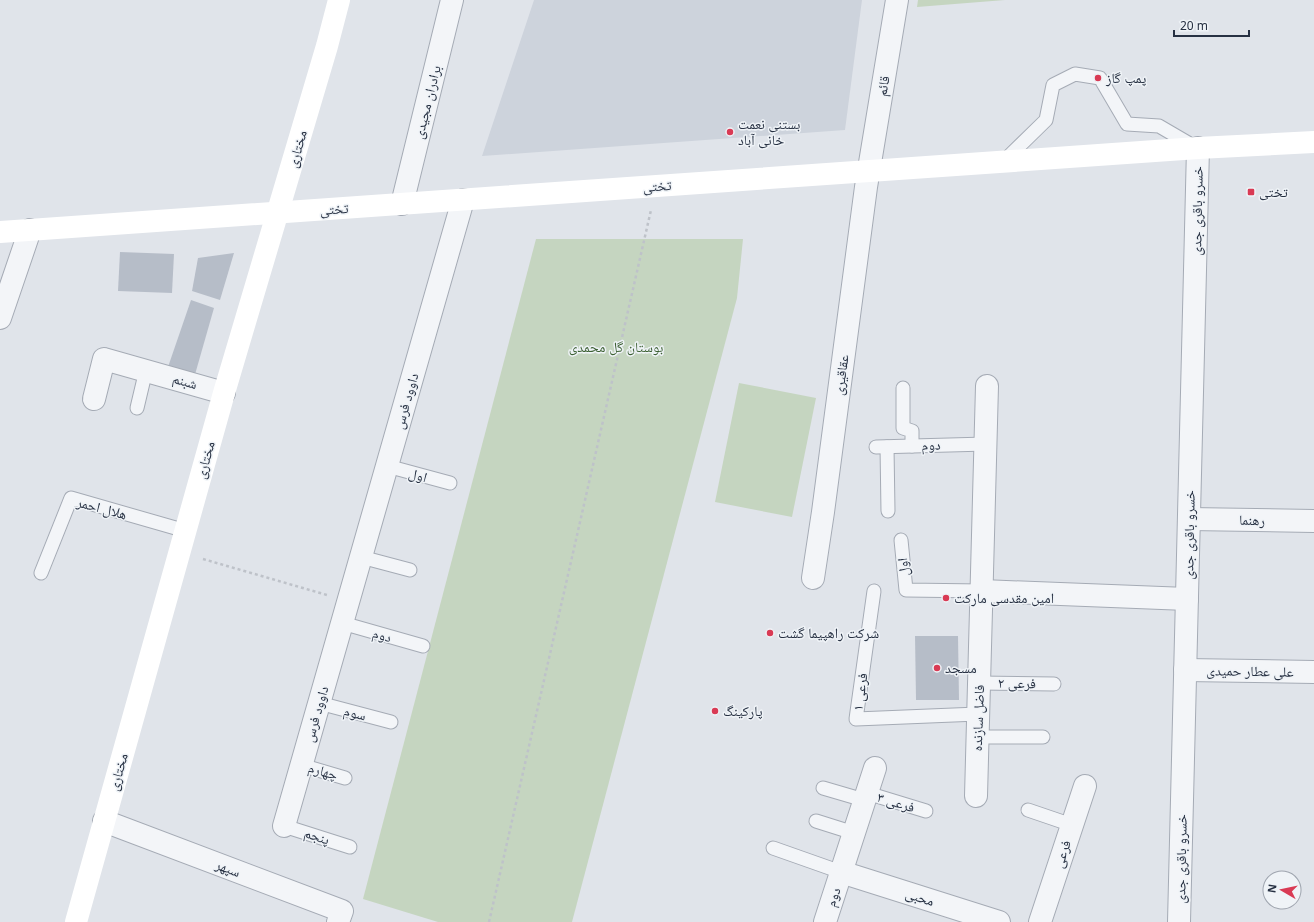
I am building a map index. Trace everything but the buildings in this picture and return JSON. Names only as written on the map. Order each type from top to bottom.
[{"type":"main road","name":"مختاری","points":[[76,922],[224,393],[339,0]]},
{"type":"main road","name":"تختی","points":[[0,232],[275,219],[402,204],[1198,148],[1314,142]]},
{"type":"street","name":"برادران مجیدی","points":[[402,204],[452,0]]},
{"type":"street","name":"قائم","points":[[869,172],[897,0]]},
{"type":"street","name":"خسرو باقری جدی","points":[[1179,922],[1198,148]]},
{"type":"street","name":"عقاقیری","points":[[813,578],[869,172]]},
{"type":"street","name":"داوود فرس","points":[[284,826],[463,200]]},
{"type":"street","points":[[0,318],[30,230]]},
{"type":"street","name":"شبنم","points":[[94,400],[104,359],[224,393]]},
{"type":"street","name":"فاضل سازنده","points":[[976,796],[987,386]]},
{"type":"street","name":"رهنما","points":[[1189,519],[1314,521]]},
{"type":"street","points":[[982,591],[1187,599]]},
{"type":"street","name":"علی عطار حمیدی","points":[[1185,670],[1314,672]]},
{"type":"street","points":[[841,872],[875,768]]},
{"type":"street","name":"فرعی","points":[[1040,922],[1085,786]]},
{"type":"street","name":"سپهر","points":[[104,821],[342,911],[338,922]]},
{"type":"street","name":"دوم","points":[[825,922],[841,872]]},
{"type":"street","name":"محبی","points":[[841,872],[999,922]]},
{"type":"lane","points":[[1002,162],[1046,120],[1053,85],[1075,74],[1100,78],[1126,124],[1159,126],[1198,148]]},
{"type":"lane","points":[[137,408],[146,370]]},
{"type":"lane","points":[[903,388],[903,428],[912,431],[912,446]]},
{"type":"lane","name":"دوم","points":[[888,511],[882,447],[986,444]]},
{"type":"lane","name":"اول","points":[[387,466],[450,483]]},
{"type":"lane","name":"هلال احمر","points":[[41,573],[71,498],[186,531]]},
{"type":"lane","name":"اول","points":[[901,540],[906,590],[982,591]]},
{"type":"lane","points":[[361,557],[410,570]]},
{"type":"lane","name":"فرعی ۱","points":[[874,591],[856,719],[978,714]]},
{"type":"lane","name":"دوم","points":[[342,623],[423,646]]},
{"type":"lane","name":"فرعی ۲","points":[[980,683],[1054,684]]},
{"type":"lane","name":"سوم","points":[[319,703],[391,722]]},
{"type":"lane","points":[[978,736],[1043,736]]},
{"type":"lane","name":"چهارم","points":[[301,765],[345,778]]},
{"type":"lane","points":[[823,788],[866,797]]},
{"type":"lane","name":"فرعی ۳","points":[[866,797],[926,811]]},
{"type":"lane","points":[[1028,810],[1072,825]]},
{"type":"lane","points":[[816,821],[854,833]]},
{"type":"lane","name":"پنجم","points":[[284,826],[350,847]]},
{"type":"lane","points":[[773,848],[841,872]]},
{"type":"path","points":[[489,922],[657,186]]},
{"type":"path","points":[[179,553],[348,601]]},
{"type":"shaded area","points":[[534,0],[862,0],[845,130],[482,156]]},
{"type":"green space","points":[[918,0],[1005,0],[917,7]]},
{"type":"green space","name":"بوستان گل محمدی","points":[[536,239],[743,239],[737,298],[572,922],[438,922],[363,899]]},
{"type":"green space","points":[[739,383],[816,398],[792,517],[715,502]]},
{"type":"place","name":"پمپ گاز","points":[[1098,78]]},
{"type":"place","name":"بستنی نعمت خانی آباد","points":[[730,132]]},
{"type":"place","name":"تختی","points":[[1251,192]]},
{"type":"place","name":"امین مقدسی مارکت","points":[[946,598]]},
{"type":"place","name":"شركت راهپيما گشت","points":[[770,633]]},
{"type":"place","name":"مسجد","points":[[937,668]]},
{"type":"place","name":"پارکینگ","points":[[715,711]]}]
